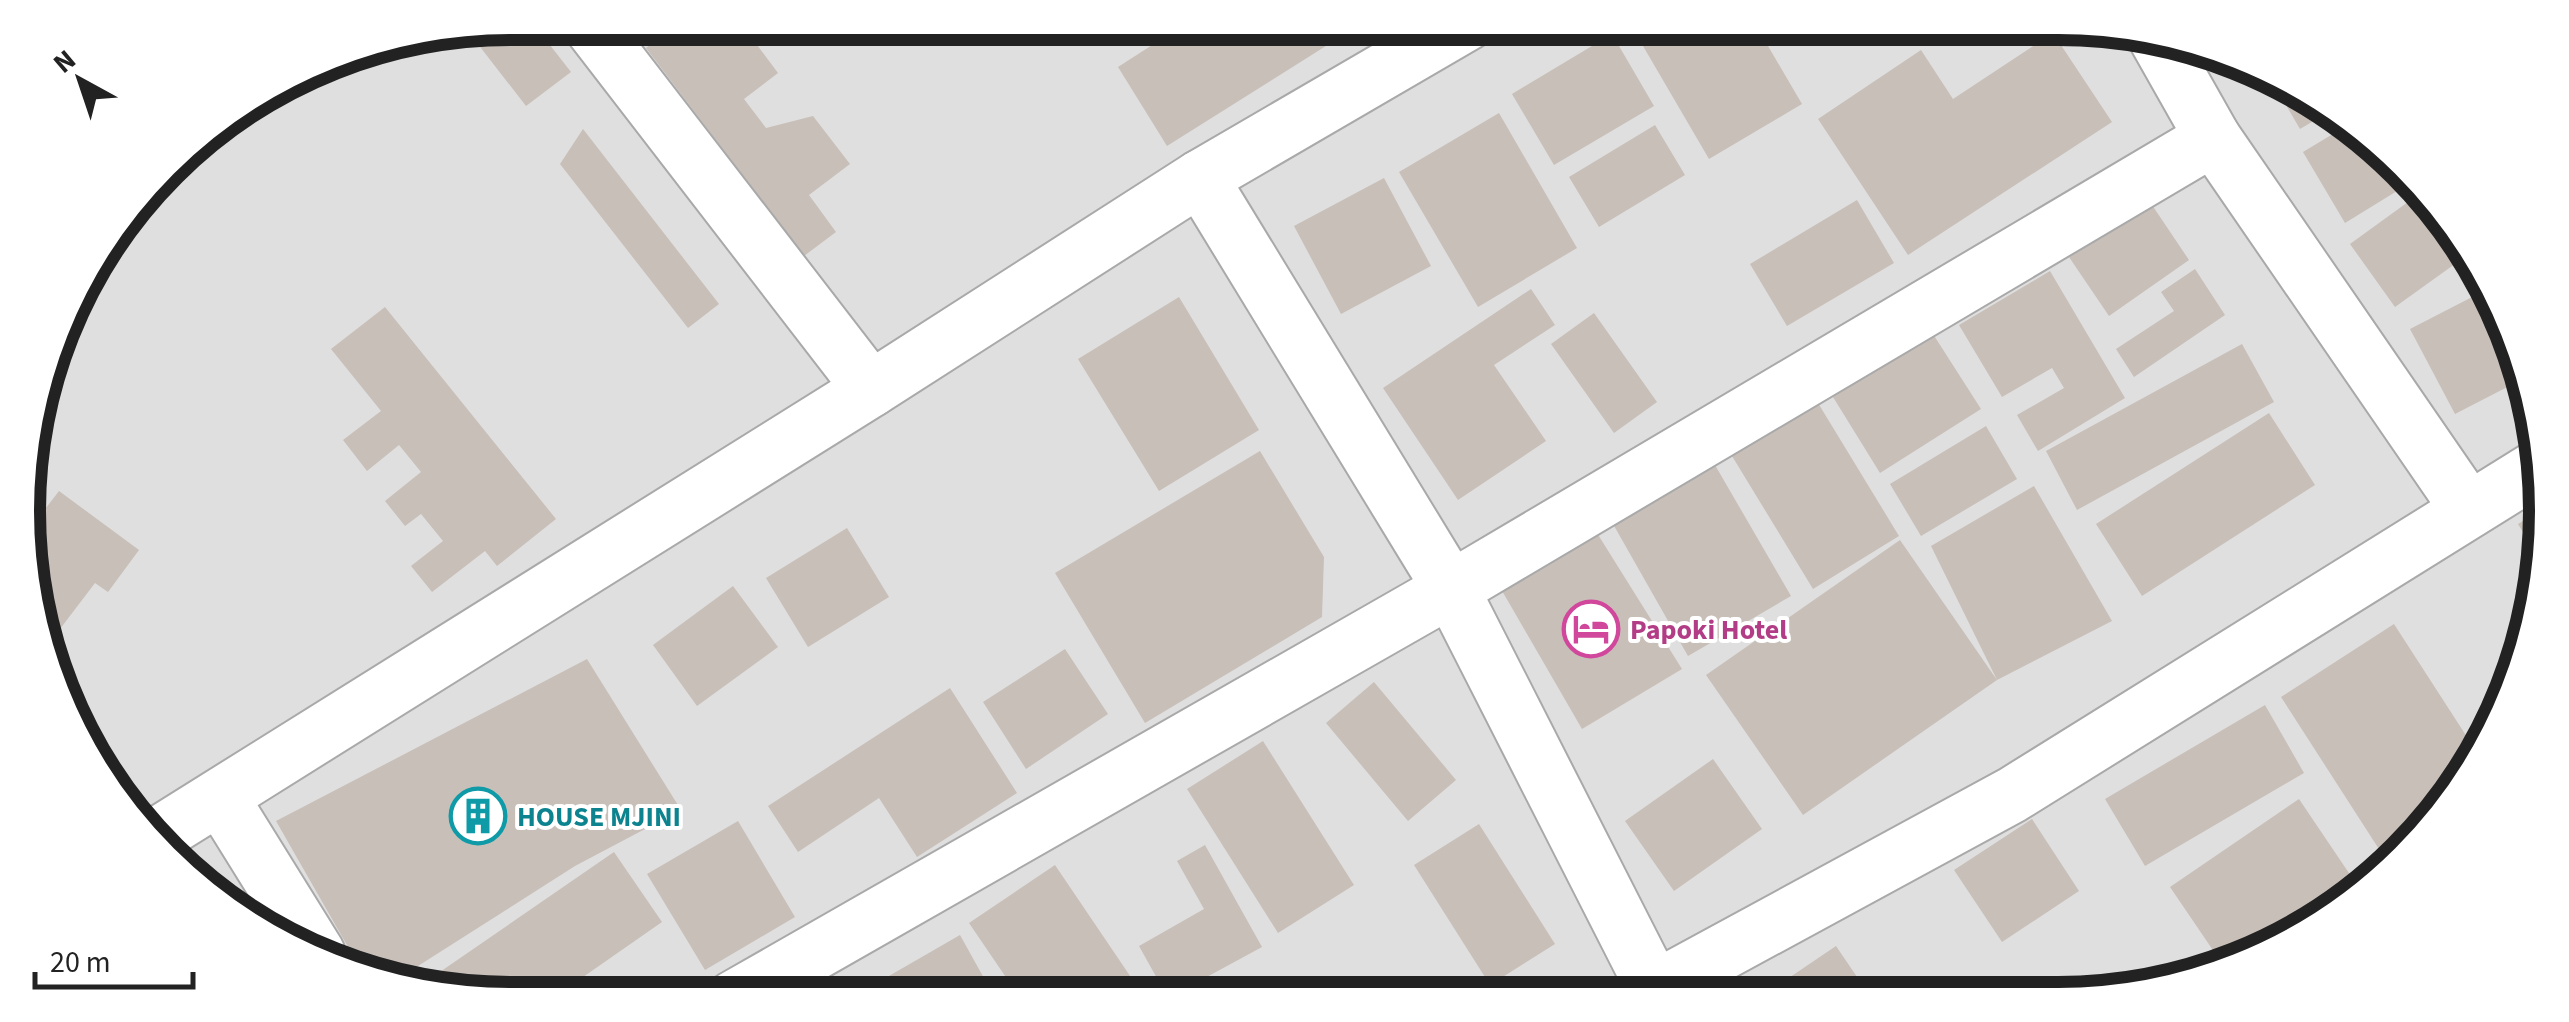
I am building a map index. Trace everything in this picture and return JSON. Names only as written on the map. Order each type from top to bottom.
[{"type":"street","points":[[602,40],[871,389]]},
{"type":"street","points":[[166,831],[1200,178],[1437,40]]},
{"type":"street","points":[[2165,52],[2213,138],[2470,510]]},
{"type":"street","points":[[763,982],[1450,588],[2213,138]]},
{"type":"street","points":[[1200,178],[1450,588],[1650,982]]},
{"type":"street","points":[[1676,982],[2012,795],[2527,474]]},
{"type":"street","points":[[220,798],[303,933]]},
{"type":"shaded area","points":[[2058,40],[2119,44],[2180,56],[2266,89],[2345,137],[2412,200],[2466,276],[2504,360],[2525,450],[2528,542],[2513,633],[2493,691],[2450,773],[2412,822],[2369,865],[2320,903],[2238,946],[2180,966],[2119,978],[2058,982],[511,982],[450,978],[389,966],[331,946],[249,903],[178,844],[119,773],[76,691],[56,633],[41,542],[41,480],[56,389],[76,331],[119,249],[178,178],[249,119],[331,76],[389,56],[480,41]]},
{"type":"building","points":[[546,40],[571,72],[526,106],[476,41]]},
{"type":"building","points":[[656,40],[722,43],[753,40],[778,73],[744,99],[766,128],[813,116],[850,164],[809,195],[836,232],[804,256],[646,48]]},
{"type":"building","points":[[1160,40],[1335,40],[1167,146],[1118,67]]},
{"type":"building","points":[[1602,40],[1616,40],[1654,106],[1554,165],[1512,94]]},
{"type":"building","points":[[1640,40],[1765,40],[1802,104],[1709,159]]},
{"type":"building","points":[[2042,40],[2058,40],[2112,122],[1908,255],[1818,119],[1921,50],[1953,99]]},
{"type":"building","points":[[2281,97],[2318,118],[2300,129]]},
{"type":"building","points":[[1499,113],[1577,248],[1478,307],[1399,172]]},
{"type":"building","points":[[1655,125],[1685,175],[1599,227],[1569,177]]},
{"type":"building","points":[[583,129],[719,304],[688,328],[560,164]]},
{"type":"building","points":[[2337,131],[2401,189],[2345,223],[2303,152]]},
{"type":"building","points":[[1384,178],[1431,266],[1341,314],[1294,226]]},
{"type":"building","points":[[2411,199],[2458,262],[2395,307],[2350,244]]},
{"type":"building","points":[[1857,200],[1894,263],[1787,326],[1750,264]]},
{"type":"building","points":[[2150,202],[2189,260],[2109,316],[2069,257]]},
{"type":"building","points":[[2195,269],[2225,315],[2134,377],[2116,349],[2174,311],[2161,292]]},
{"type":"building","points":[[2050,271],[2125,398],[2038,451],[2017,415],[2064,388],[2052,368],[2002,397],[1959,325]]},
{"type":"building","points":[[1531,289],[1555,325],[1494,365],[1546,441],[1458,500],[1383,388]]},
{"type":"building","points":[[2476,295],[2512,385],[2455,414],[2410,329]]},
{"type":"building","points":[[1179,297],[1259,430],[1159,491],[1078,359]]},
{"type":"building","points":[[385,307],[556,519],[497,566],[485,551],[432,592],[411,566],[443,541],[421,514],[405,526],[385,501],[421,472],[399,445],[367,471],[343,440],[381,411],[331,349]]},
{"type":"building","points":[[1594,313],[1657,402],[1614,433],[1551,344]]},
{"type":"building","points":[[1933,334],[1981,409],[1880,473],[1833,397]]},
{"type":"building","points":[[2242,344],[2274,402],[2077,510],[2046,451]]},
{"type":"building","points":[[1818,403],[1899,536],[1813,589],[1732,456]]},
{"type":"building","points":[[2269,413],[2315,485],[2142,596],[2096,524]]},
{"type":"building","points":[[1986,426],[2017,479],[1921,536],[1890,484]]},
{"type":"building","points":[[1260,451],[1324,557],[1322,617],[1145,723],[1055,573]]},
{"type":"building","points":[[1715,465],[1791,596],[1688,656],[1613,524]]},
{"type":"building","points":[[2034,486],[2112,621],[1997,680],[1931,546]]},
{"type":"building","points":[[59,491],[139,550],[108,592],[95,583],[56,634],[44,572],[40,516]]},
{"type":"building","points":[[2529,517],[2528,540],[2518,524]]},
{"type":"building","points":[[847,528],[889,597],[808,647],[766,578]]},
{"type":"building","name":"Papoki Hotel","points":[[1597,533],[1682,669],[1582,729],[1501,589]]},
{"type":"building","points":[[1900,540],[1997,680],[1803,815],[1706,675]]},
{"type":"building","points":[[733,586],[778,647],[697,706],[653,645]]},
{"type":"building","points":[[2394,624],[2469,740],[2432,798],[2382,853],[2281,697]]},
{"type":"building","points":[[1065,649],[1108,714],[1026,769],[983,702]]},
{"type":"building","name":"HOUSE MJINI","points":[[587,659],[681,810],[575,866],[410,971],[352,954],[276,821]]},
{"type":"building","points":[[1374,682],[1456,780],[1408,821],[1326,723]]},
{"type":"building","points":[[950,688],[1017,793],[917,857],[879,798],[798,852],[768,806]]},
{"type":"building","points":[[2265,705],[2304,773],[2145,866],[2105,799]]},
{"type":"building","points":[[1263,741],[1354,885],[1278,933],[1187,789]]},
{"type":"building","points":[[1713,759],[1762,829],[1674,891],[1625,821]]},
{"type":"building","points":[[2299,799],[2353,879],[2293,919],[2216,954],[2170,887]]},
{"type":"building","points":[[2032,819],[2079,891],[2002,942],[1954,870]]},
{"type":"building","points":[[738,821],[795,917],[705,970],[647,874]]},
{"type":"building","points":[[1479,824],[1555,944],[1495,982],[1488,982],[1414,865]]},
{"type":"building","points":[[1205,845],[1262,947],[1197,982],[1159,982],[1139,946],[1204,909],[1177,861]]},
{"type":"building","points":[[614,852],[662,922],[576,982],[480,981],[435,976]]},
{"type":"building","points":[[1055,865],[1134,982],[1009,982],[969,923]]},
{"type":"building","points":[[960,935],[986,982],[878,982]]},
{"type":"building","points":[[1836,946],[1860,982],[1783,982]]},
{"type":"place","name":"Papoki Hotel","points":[[1591,629]]},
{"type":"place","name":"HOUSE MJINI","points":[[478,816]]}]
